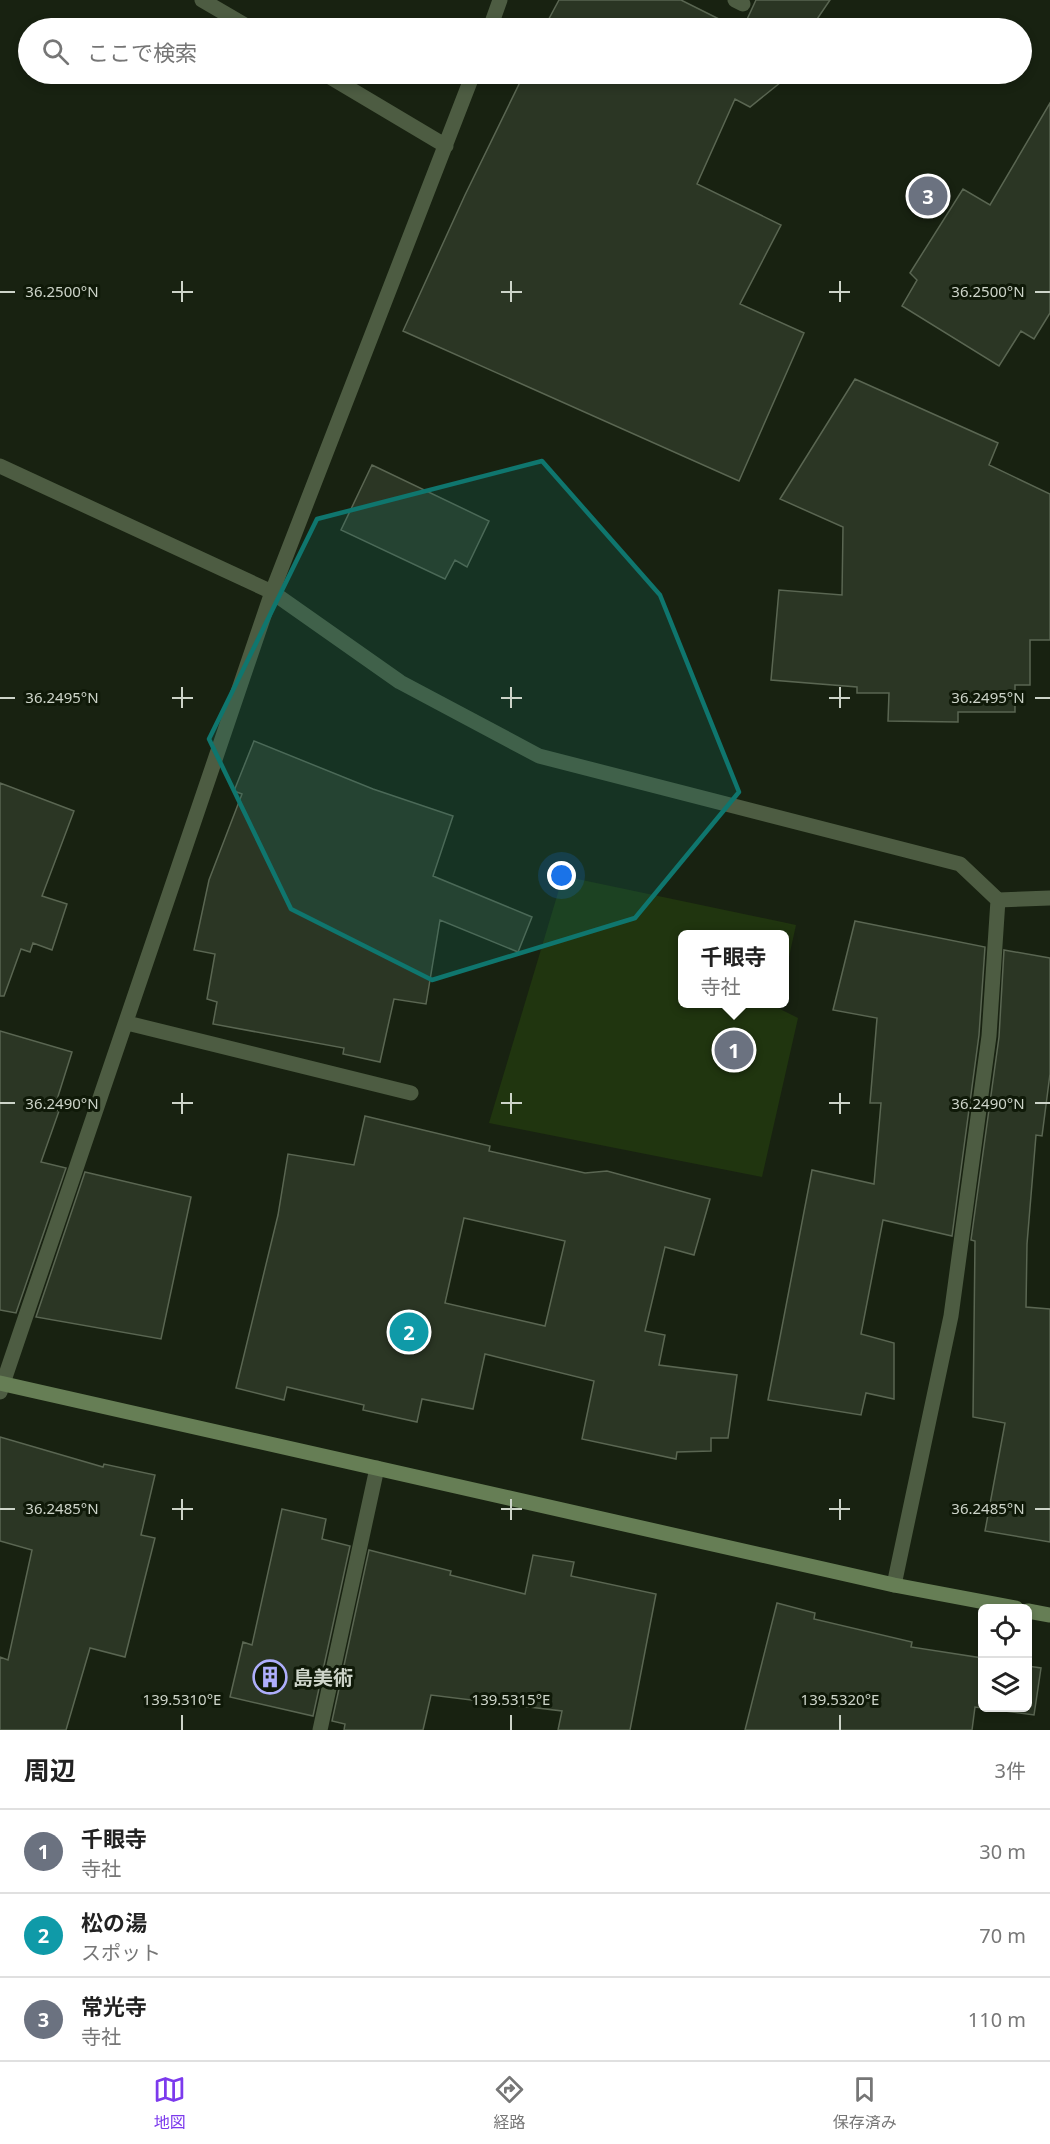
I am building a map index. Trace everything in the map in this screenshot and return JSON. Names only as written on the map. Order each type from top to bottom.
[{"type":"street","points":[[202,0],[233,18]]},
{"type":"street","points":[[494,18],[501,0]]},
{"type":"street","points":[[342,84],[446,146]]},
{"type":"street","points":[[469,84],[272,592],[127,1023],[1,1386],[894,1585],[995,1604]]},
{"type":"street","points":[[0,466],[272,592],[400,682],[539,756],[960,864],[998,900],[1050,898]]},
{"type":"street","points":[[894,1585],[951,1316],[989,1036],[998,900]]},
{"type":"street","points":[[127,1023],[411,1093]]},
{"type":"street","points":[[320,1730],[377,1468]]},
{"type":"street","points":[[1032,1612],[1050,1615]]},
{"type":"highlighted area","points":[[542,461],[660,595],[739,792],[635,918],[432,980],[291,909],[209,739],[317,519]]},
{"type":"green space","points":[[563,876],[796,925],[789,957],[789,930],[678,930],[678,1008],[778,1008],[798,1018],[762,1177],[489,1123]]},
{"type":"building","points":[[559,0],[681,0],[717,18],[549,18]]},
{"type":"building","points":[[756,0],[830,0],[818,18],[748,18]]},
{"type":"building","points":[[519,84],[779,84],[750,107],[735,99],[697,184],[781,225],[740,304],[804,333],[739,481],[403,331]]},
{"type":"building","points":[[1050,103],[1050,313],[1034,339],[1021,331],[999,366],[902,306],[917,280],[910,273],[963,189],[990,205]]},
{"type":"building","points":[[855,379],[998,443],[989,465],[1050,494],[1050,640],[1030,640],[1030,685],[1015,685],[1015,712],[958,712],[958,722],[888,721],[889,693],[857,693],[857,687],[771,680],[779,590],[842,595],[843,527],[780,499]]},
{"type":"building","points":[[372,465],[489,521],[467,567],[455,560],[445,579],[341,530]]},
{"type":"building","points":[[254,741],[373,789],[453,816],[433,876],[532,917],[518,952],[440,920],[426,1004],[394,999],[380,1062],[343,1054],[344,1048],[213,1024],[217,1002],[207,999],[215,954],[194,950],[209,880],[242,794],[234,791]]},
{"type":"building","points":[[0,783],[74,811],[42,896],[67,904],[52,950],[33,943],[30,952],[21,949],[4,996],[0,996]]},
{"type":"building","points":[[855,921],[985,947],[979,1035],[952,1236],[883,1220],[861,1334],[894,1343],[894,1399],[866,1393],[861,1415],[768,1400],[812,1170],[874,1184],[881,1103],[870,1103],[877,1018],[833,1010]]},
{"type":"building","points":[[1004,950],[1050,958],[1050,1074],[1042,1136],[1036,1135],[1027,1244],[1026,1307],[1050,1309],[1050,1542],[985,1531],[1005,1423],[973,1417],[975,1241],[971,1240],[999,1037]]},
{"type":"building","points":[[0,1031],[72,1052],[54,1109],[59,1111],[41,1162],[66,1168],[16,1313],[0,1310]]},
{"type":"building","points":[[365,1116],[490,1146],[489,1151],[585,1173],[607,1171],[710,1199],[694,1255],[665,1247],[645,1331],[665,1335],[659,1365],[737,1375],[728,1438],[711,1438],[711,1451],[677,1452],[676,1459],[582,1439],[594,1381],[485,1354],[473,1409],[422,1399],[417,1422],[363,1410],[364,1405],[287,1387],[284,1400],[236,1388],[278,1215],[288,1154],[354,1165]],"holes":[[[464,1218],[565,1241],[545,1326],[445,1303]]]},
{"type":"building","points":[[85,1172],[191,1197],[161,1339],[36,1317]]},
{"type":"building","points":[[0,1437],[103,1467],[104,1464],[155,1475],[141,1535],[155,1538],[125,1657],[90,1648],[66,1730],[0,1730],[0,1657],[8,1660],[32,1550],[0,1541]]},
{"type":"building","points":[[282,1509],[326,1519],[322,1539],[350,1546],[313,1716],[230,1697],[243,1642],[252,1645]]},
{"type":"building","points":[[369,1550],[451,1571],[450,1575],[525,1594],[533,1555],[574,1562],[571,1576],[656,1594],[630,1730],[558,1730],[562,1711],[431,1695],[423,1730],[344,1730],[345,1724],[332,1721]]},
{"type":"building","points":[[777,1603],[815,1613],[814,1619],[912,1642],[911,1647],[978,1657],[978,1707],[975,1707],[972,1730],[745,1730]]},
{"type":"building","points":[[1032,1667],[1041,1668],[1034,1715],[1012,1712],[1032,1712]]},
{"type":"place","name":"常光寺","points":[[928,196]]},
{"type":"place","name":"千眼寺","points":[[734,1050]]},
{"type":"place","name":"松の湯","points":[[409,1332]]},
{"type":"place","name":"島美術","points":[[270,1677]]}]
